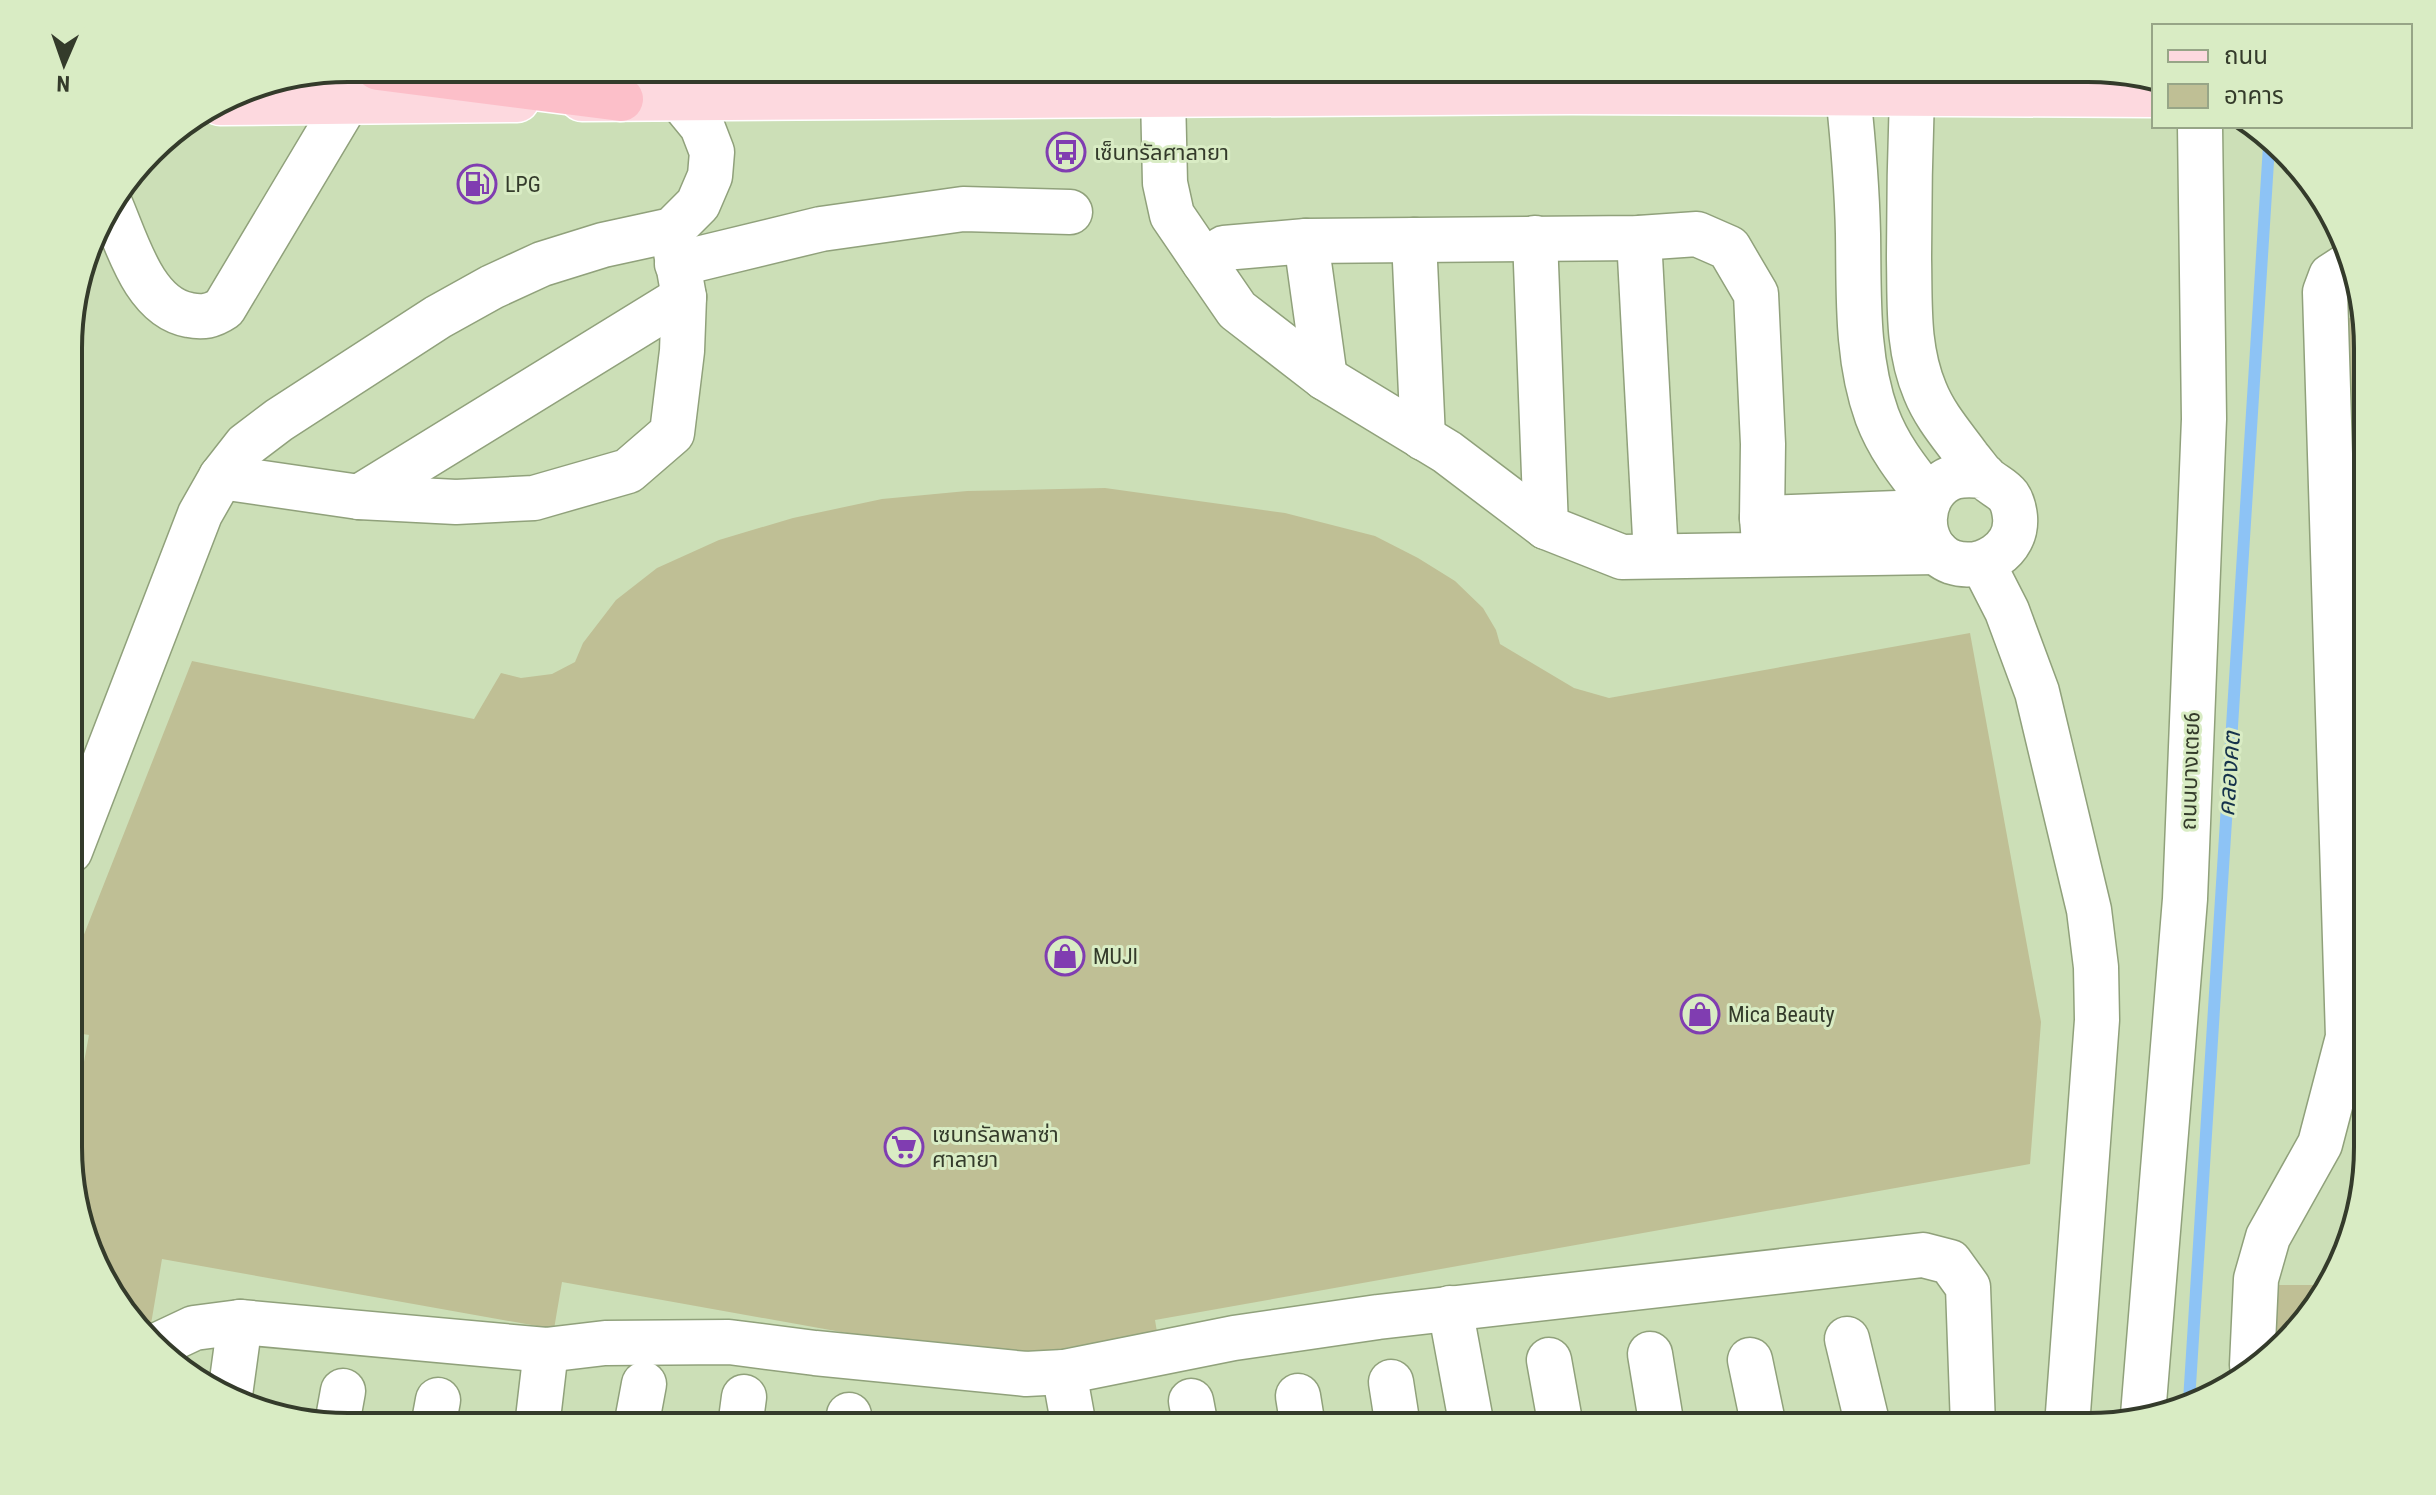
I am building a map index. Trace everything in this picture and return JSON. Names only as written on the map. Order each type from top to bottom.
[{"type":"highway","points":[[488,82],[621,99]]},
{"type":"main road","points":[[246,103],[1556,92],[2152,95]]},
{"type":"street","points":[[1848,93],[1855,169],[1861,330],[1868,380],[1877,414],[1894,454],[1950,561],[1966,565],[1983,564],[1999,554],[2011,539],[2015,521],[2012,502],[2000,486],[1984,476],[1938,419],[1915,363],[1910,311],[1912,94]]},
{"type":"street","points":[[1163,95],[1165,183],[1172,215],[1237,310],[1325,378],[1447,452],[1546,527],[1622,557],[1656,556],[1763,536],[1930,520]]},
{"type":"street","points":[[221,477],[359,497],[456,502],[534,498],[628,471],[672,433],[682,351],[678,263],[710,176],[712,152],[702,126],[679,98]]},
{"type":"street","points":[[116,218],[145,284],[158,299],[174,312],[212,316],[224,308],[347,102]]},
{"type":"street","name":"ถนนบางเตย6","points":[[2144,1407],[2185,899],[2204,419],[2200,128]]},
{"type":"street","points":[[82,820],[200,514],[221,477],[246,445],[279,420],[438,317],[542,264],[588,250],[678,263],[821,229],[963,209],[1070,212]]},
{"type":"street","points":[[1204,262],[1224,248],[1306,241],[1639,238],[1697,234],[1729,248],[1756,294],[1763,444],[1763,536]]},
{"type":"street","points":[[1535,238],[1546,527]]},
{"type":"street","points":[[1639,238],[1656,556]]},
{"type":"street","points":[[1414,240],[1423,438]]},
{"type":"street","points":[[1306,241],[1325,378]]},
{"type":"street","points":[[359,497],[678,263]]},
{"type":"street","points":[[2252,1355],[2256,1279],[2268,1237],[2320,1144],[2348,1037],[2325,292],[2331,276],[2342,269]]},
{"type":"street","points":[[1930,520],[1939,485],[1953,477],[1968,474],[1984,476]]},
{"type":"street","points":[[1983,564],[2007,611],[2037,692],[2076,849],[2089,910],[2096,967],[2097,1020],[2068,1412]]},
{"type":"street","points":[[167,1341],[194,1328],[240,1322],[546,1350],[605,1343],[729,1342],[1026,1374],[1064,1372],[1234,1338],[1450,1308],[1923,1255],[1950,1262],[1968,1287],[1972,1412]]},
{"type":"street","points":[[1450,1308],[1469,1412]]},
{"type":"street","points":[[231,1385],[240,1322]]},
{"type":"street","points":[[1847,1339],[1865,1412]]},
{"type":"street","points":[[539,1413],[546,1350]]},
{"type":"street","points":[[1650,1354],[1660,1412]]},
{"type":"street","points":[[1549,1360],[1558,1412]]},
{"type":"street","points":[[1750,1360],[1761,1412]]},
{"type":"street","points":[[1064,1372],[1071,1413]]},
{"type":"street","points":[[1391,1382],[1396,1412]]},
{"type":"street","points":[[639,1413],[644,1384]]},
{"type":"building","points":[[2343,318],[2352,318],[2353,331],[2353,948]]},
{"type":"building","points":[[1105,488],[1285,513],[1375,536],[1455,581],[1483,608],[1500,644],[1574,688],[1609,698],[1970,633],[2041,1022],[2030,1164],[1155,1320],[1157,1332],[997,1360],[562,1282],[554,1329],[162,1259],[150,1324],[127,1295],[109,1265],[87,1199],[82,1147],[82,1073],[89,1035],[82,1034],[82,940],[192,661],[474,719],[501,673],[521,678],[552,674],[575,662],[583,643],[616,600],[657,568],[719,540],[793,518],[882,499],[967,491]]},
{"type":"building","points":[[2272,1285],[2315,1285],[2288,1322],[2272,1338]]},
{"type":"waterway","name":"คลองคต","points":[[2190,1392],[2269,153]]},
{"type":"place","name":"เซ็นทรัลศาลายา","points":[[1066,152]]},
{"type":"place","name":"LPG","points":[[477,184]]},
{"type":"place","name":"MUJI","points":[[1065,956]]},
{"type":"place","name":"Mica Beauty","points":[[1700,1014]]},
{"type":"place","name":"เซนทรัลพลาซ่า ศาลายา","points":[[904,1147]]}]
